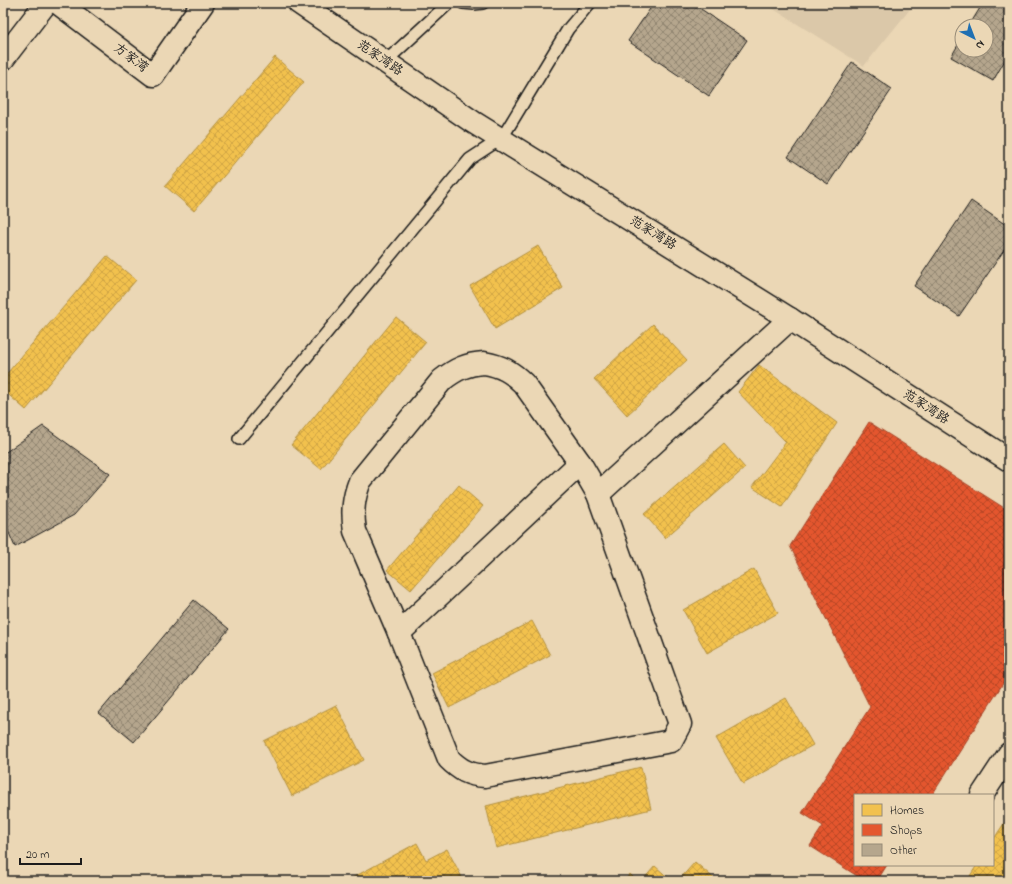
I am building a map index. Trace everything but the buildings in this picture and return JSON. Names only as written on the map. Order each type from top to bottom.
[{"type":"street","points":[[3,59],[46,3]]},
{"type":"street","name":"方家湾","points":[[58,3],[153,75],[203,3]]},
{"type":"street","name":"范家湾路","points":[[299,3],[473,122],[502,138],[790,319],[1009,460]]},
{"type":"street","points":[[598,494],[790,319]]},
{"type":"street","points":[[484,363],[500,366],[513,373],[524,384],[580,463],[598,494],[680,724],[671,741],[485,776],[471,775],[459,769],[449,759],[399,633],[355,531],[352,514],[354,497],[360,481],[442,380],[454,370],[469,364],[484,363]]},
{"type":"street","points":[[399,633],[580,463]]},
{"type":"street","points":[[983,794],[1009,754]]},
{"type":"lane","points":[[385,62],[450,3]]},
{"type":"lane","points":[[463,3],[483,3]]},
{"type":"lane","points":[[239,439],[470,158],[502,138],[568,29],[590,3]]},
{"type":"shaded area","points":[[764,3],[915,3],[864,66]]}]
